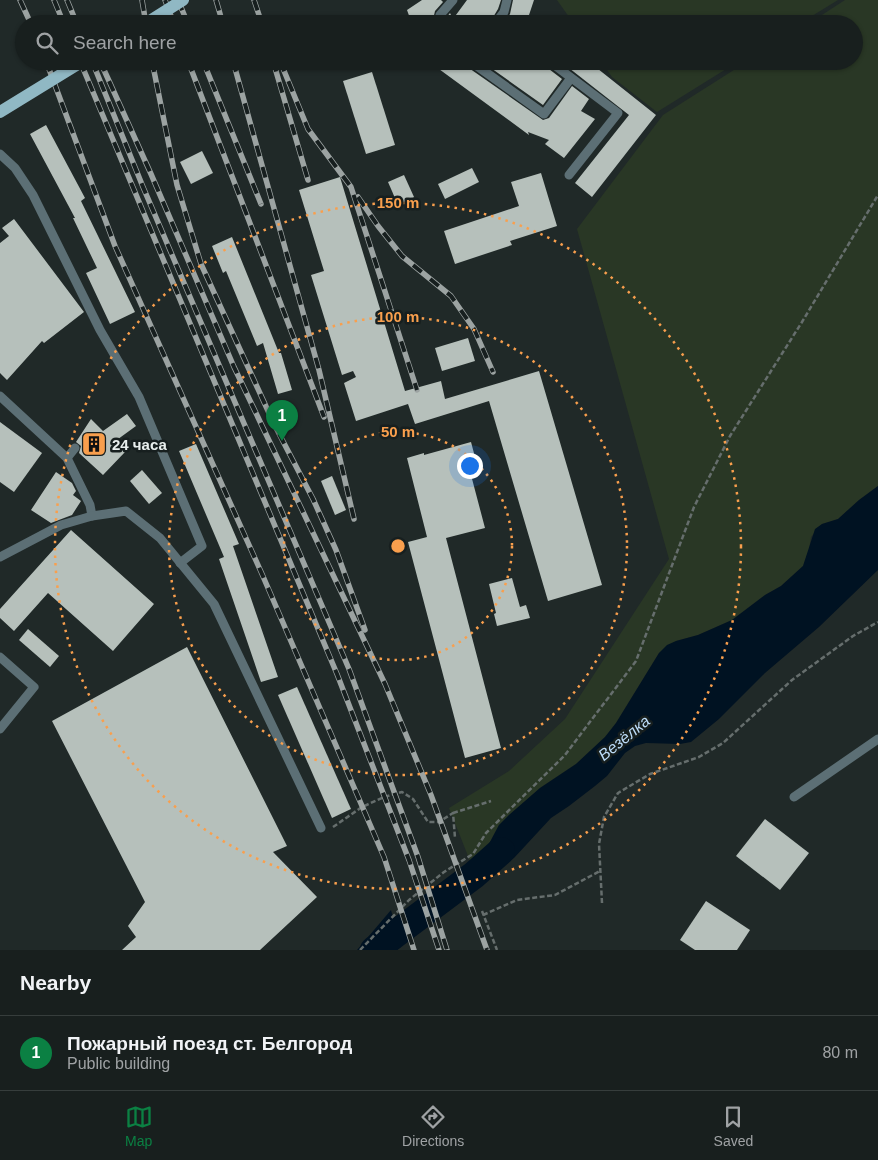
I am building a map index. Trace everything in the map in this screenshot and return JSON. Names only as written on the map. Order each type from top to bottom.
[{"type":"main road","points":[[159,15],[183,0]]},
{"type":"main road","points":[[0,112],[68,70]]},
{"type":"lane","points":[[440,15],[453,0]]},
{"type":"lane","points":[[502,15],[507,0]]},
{"type":"lane","points":[[483,70],[544,114],[571,78]]},
{"type":"lane","points":[[561,70],[618,113],[569,175]]},
{"type":"lane","points":[[0,154],[15,168],[33,195],[100,330],[139,397],[202,546],[180,562]]},
{"type":"lane","points":[[0,396],[67,458],[90,505],[92,516]]},
{"type":"lane","points":[[67,458],[75,448]]},
{"type":"lane","points":[[0,557],[61,525],[92,516],[126,511],[160,538],[214,604],[321,828]]},
{"type":"lane","points":[[0,657],[34,687],[0,729]]},
{"type":"lane","points":[[794,797],[878,739]]},
{"type":"path","points":[[360,950],[409,900],[438,876],[473,854],[486,833],[565,755],[636,661],[694,507],[730,436],[802,322],[878,195]]},
{"type":"path","points":[[602,903],[599,844],[604,817],[618,793],[650,774],[699,757],[723,743],[792,680],[853,636],[878,622]]},
{"type":"path","points":[[321,828],[334,827],[362,807],[384,797],[402,792],[414,799],[428,822],[440,822],[453,813],[491,801]]},
{"type":"path","points":[[453,813],[455,838]]},
{"type":"path","points":[[483,916],[517,900],[555,894],[600,871]]},
{"type":"path","points":[[482,911],[497,950]]},
{"type":"green space","points":[[557,0],[838,0],[814,15],[568,15]]},
{"type":"green space","points":[[845,0],[878,0],[878,486],[838,519],[822,524],[811,537],[809,550],[803,566],[781,586],[765,595],[732,620],[698,635],[676,641],[659,653],[616,723],[605,737],[576,764],[540,788],[509,815],[499,825],[482,857],[472,866],[449,808],[509,771],[565,719],[669,559],[577,229],[663,115],[734,70],[863,70],[863,15],[822,15]]},
{"type":"green space","points":[[607,70],[725,70],[657,112],[612,77]]},
{"type":"water","points":[[878,486],[878,570],[819,627],[765,673],[719,719],[691,742],[680,744],[646,743],[635,746],[625,753],[607,776],[551,818],[514,858],[480,883],[474,875],[472,866],[482,857],[499,825],[540,788],[576,764],[605,737],[616,723],[659,653],[667,645],[698,635],[732,620],[765,595],[781,586],[803,566],[815,529],[822,524],[838,519]]},
{"type":"water","points":[[391,910],[401,947],[397,950],[357,950]]},
{"type":"building","points":[[422,0],[441,0],[443,2],[435,11],[434,15],[409,15],[407,10]]},
{"type":"building","points":[[467,0],[501,0],[494,15],[456,15]]},
{"type":"building","points":[[513,0],[534,0],[529,15],[510,14]]},
{"type":"building","points":[[440,70],[472,70],[543,120],[549,118],[572,86],[589,99],[581,111],[595,119],[564,158],[545,144],[549,140],[528,132],[529,135]]},
{"type":"building","points":[[494,70],[550,70],[562,79],[543,105]]},
{"type":"building","points":[[572,70],[599,70],[656,115],[592,197],[575,183],[629,115]]},
{"type":"building","points":[[372,72],[395,145],[366,154],[343,81]]},
{"type":"building","points":[[46,125],[85,198],[81,201],[135,312],[110,324],[86,273],[97,268],[73,218],[75,218],[30,134]]},
{"type":"building","points":[[202,151],[213,173],[191,184],[180,162]]},
{"type":"building","points":[[472,168],[479,182],[445,199],[438,184]]},
{"type":"building","points":[[541,173],[557,226],[510,241],[512,245],[455,264],[444,231],[519,206],[511,182]]},
{"type":"building","points":[[404,175],[414,197],[398,205],[388,182]]},
{"type":"building","points":[[340,177],[405,391],[441,381],[445,399],[539,371],[602,585],[548,601],[489,401],[415,424],[408,404],[356,421],[344,383],[356,377],[353,371],[342,375],[311,275],[324,271],[299,190]]},
{"type":"building","points":[[14,219],[84,312],[44,343],[42,341],[7,380],[0,373],[0,243],[9,236],[2,228]]},
{"type":"building","points":[[232,237],[279,353],[281,353],[292,390],[278,394],[263,343],[257,346],[226,271],[223,273],[212,246]]},
{"type":"building","points":[[468,338],[475,361],[442,371],[435,348]]},
{"type":"building","name":"24 часа","points":[[127,414],[136,426],[114,442],[125,452],[103,475],[79,453],[81,446],[76,442],[91,419],[103,431]]},
{"type":"building","points":[[0,422],[42,453],[14,492],[0,482]]},
{"type":"building","points":[[471,442],[479,472],[471,475],[485,528],[446,538],[501,748],[465,758],[408,542],[427,537],[407,458]]},
{"type":"building","points":[[196,444],[239,544],[233,546],[278,677],[261,682],[219,559],[224,557],[179,451]]},
{"type":"building","points":[[142,470],[162,493],[149,504],[130,481]]},
{"type":"building","points":[[56,472],[72,483],[76,491],[73,495],[81,501],[72,515],[51,523],[31,510]]},
{"type":"building","points":[[332,476],[346,510],[335,515],[321,481]]},
{"type":"building","points":[[71,530],[154,604],[113,651],[48,593],[14,631],[0,618],[0,609]]},
{"type":"building","points":[[512,578],[520,607],[526,605],[530,618],[497,626],[489,584]]},
{"type":"building","points":[[28,629],[59,656],[50,667],[19,640]]},
{"type":"building","points":[[187,647],[287,846],[273,852],[317,897],[260,950],[122,950],[136,937],[128,926],[145,902],[52,721]]},
{"type":"building","points":[[297,687],[351,809],[332,818],[278,695]]},
{"type":"building","points":[[765,819],[809,853],[780,890],[736,856]]},
{"type":"building","points":[[706,901],[750,930],[737,950],[695,950],[680,940]]},
{"type":"waterway","name":"Везёлка","points":[[374,950],[474,875],[501,851]]},
{"type":"railway","points":[[20,0],[27,15]]},
{"type":"railway","points":[[54,0],[60,15]]},
{"type":"railway","points":[[67,0],[73,15]]},
{"type":"railway","points":[[142,0],[144,15]]},
{"type":"railway","points":[[165,0],[171,15]]},
{"type":"railway","points":[[178,0],[184,15]]},
{"type":"railway","points":[[216,0],[220,15]]},
{"type":"railway","points":[[254,0],[259,15]]},
{"type":"railway","points":[[49,70],[115,246],[262,574],[384,857],[414,950]]},
{"type":"railway","points":[[84,70],[337,674],[409,860],[439,950]]},
{"type":"railway","points":[[96,70],[143,187],[349,669],[418,857],[447,950]]},
{"type":"railway","points":[[104,70],[234,367],[385,684],[431,795],[487,950]]},
{"type":"railway","points":[[154,70],[177,185],[201,264],[274,424],[313,499],[336,550],[365,630]]},
{"type":"railway","points":[[191,70],[324,417]]},
{"type":"railway","points":[[207,70],[261,204]]},
{"type":"railway","points":[[236,70],[319,370],[354,519]]},
{"type":"railway","points":[[276,70],[308,180]]},
{"type":"railway","points":[[284,70],[308,129],[351,187],[417,390]]},
{"type":"railway","points":[[358,197],[402,256],[451,296],[474,329],[493,372]]},
{"type":"place","name":"Пожарный поезд ст. Белгород","points":[[282,441]]},
{"type":"place","name":"24 часа","points":[[94,444]]}]
